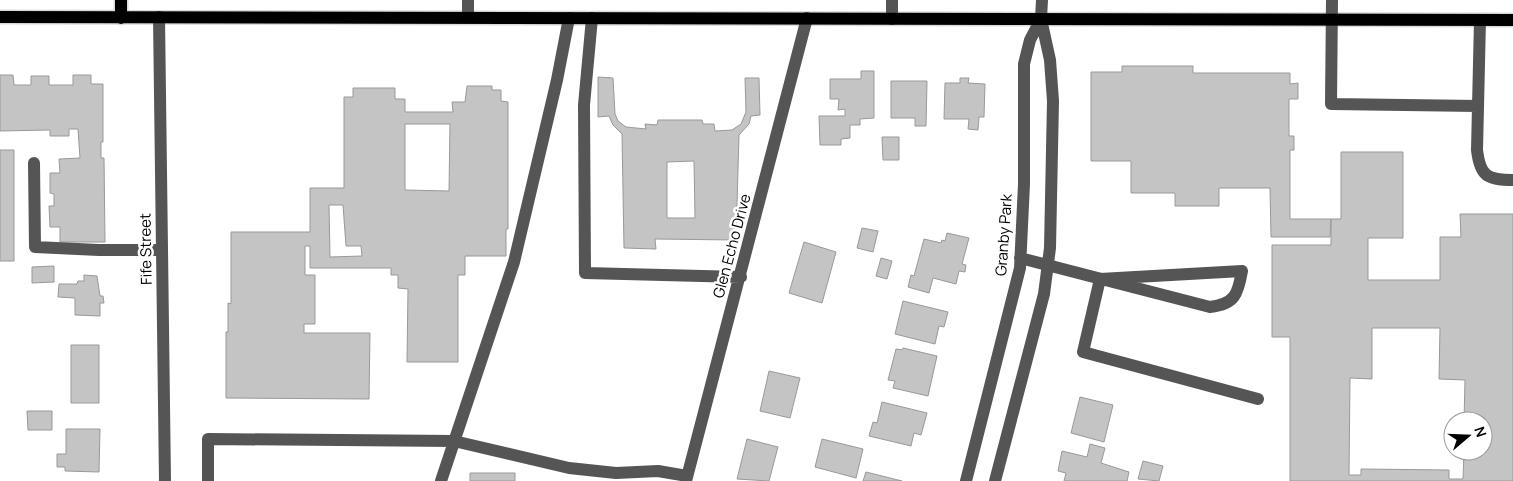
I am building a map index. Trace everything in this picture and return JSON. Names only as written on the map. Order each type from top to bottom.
[{"type":"main road","points":[[121,0],[121,18]]},
{"type":"main road","points":[[0,18],[468,17],[1513,20]]},
{"type":"street","points":[[468,0],[468,17]]},
{"type":"street","points":[[892,0],[892,18]]},
{"type":"street","name":"Granby Park","points":[[995,481],[1044,294],[1049,266],[1053,102],[1050,60],[1041,19],[1042,0]]},
{"type":"street","points":[[1332,0],[1331,104],[1478,106]]},
{"type":"street","name":"Fife Street","points":[[159,17],[165,481]]},
{"type":"street","points":[[441,481],[514,262],[557,80],[569,18]]},
{"type":"street","points":[[592,18],[584,105],[585,274],[741,277]]},
{"type":"street","name":"Glen Echo Drive","points":[[687,479],[808,18]]},
{"type":"street","name":"Granby Park","points":[[966,481],[1013,300],[1020,258],[1024,184],[1024,64],[1030,40],[1041,19]]},
{"type":"street","points":[[1480,20],[1479,164],[1487,176],[1494,180],[1513,180]]},
{"type":"street","points":[[34,163],[36,247],[98,250],[162,250]]},
{"type":"street","points":[[1020,258],[1049,266],[1100,279],[1210,307],[1222,306],[1233,299],[1239,288],[1242,271],[1100,279]]},
{"type":"street","points":[[1100,279],[1083,352],[1258,400]]},
{"type":"street","points":[[208,481],[208,439],[454,441],[569,468],[616,473],[658,471],[687,479]]},
{"type":"building","points":[[1122,66],[1193,66],[1193,73],[1290,73],[1290,84],[1298,83],[1298,99],[1289,99],[1289,136],[1294,136],[1294,150],[1290,150],[1290,219],[1331,219],[1330,237],[1271,237],[1270,188],[1219,188],[1219,206],[1175,206],[1175,193],[1131,193],[1131,161],[1091,161],[1091,72],[1122,72]]},
{"type":"building","points":[[861,71],[874,71],[874,118],[860,119],[860,125],[850,125],[850,138],[841,139],[841,145],[820,145],[819,116],[845,116],[845,109],[838,110],[839,99],[830,99],[830,79],[861,79]]},
{"type":"building","points":[[0,75],[13,75],[14,85],[31,85],[31,76],[49,76],[49,85],[73,85],[73,75],[91,75],[91,84],[103,84],[103,142],[101,142],[101,158],[104,158],[105,242],[60,242],[60,227],[50,227],[49,206],[54,206],[54,194],[50,193],[50,173],[60,173],[59,159],[80,158],[78,129],[69,129],[69,136],[50,136],[50,130],[0,131]]},
{"type":"building","points":[[598,77],[613,78],[615,114],[618,121],[626,127],[646,129],[645,124],[657,125],[658,120],[702,120],[703,124],[714,124],[715,131],[732,130],[741,124],[746,112],[745,78],[759,78],[760,115],[751,116],[749,124],[739,135],[736,240],[655,239],[656,249],[624,248],[622,134],[613,125],[609,116],[598,117]],"holes":[[[694,161],[695,218],[667,218],[667,162]]]},
{"type":"building","points":[[960,78],[969,78],[968,83],[985,84],[984,117],[979,117],[978,130],[968,129],[969,119],[944,119],[945,83],[960,83]]},
{"type":"building","points":[[891,81],[927,81],[926,126],[915,126],[915,118],[891,118]]},
{"type":"building","points":[[467,86],[492,86],[492,90],[501,90],[501,101],[508,102],[508,229],[506,229],[506,256],[465,256],[465,275],[458,275],[458,362],[407,362],[408,289],[398,288],[398,275],[391,275],[391,268],[310,268],[310,246],[305,246],[305,275],[315,275],[315,324],[304,324],[304,333],[370,333],[369,399],[226,398],[226,332],[228,332],[228,303],[231,304],[231,232],[310,232],[310,188],[344,188],[344,97],[353,97],[353,88],[395,88],[395,99],[405,99],[405,112],[453,112],[452,102],[465,102]],"holes":[[[405,124],[450,124],[449,191],[405,190]],[[329,205],[343,205],[346,246],[361,246],[362,256],[330,257]]]},
{"type":"building","points":[[882,137],[899,137],[899,160],[883,160]]},
{"type":"building","points":[[0,150],[14,150],[14,261],[0,261]]},
{"type":"building","points":[[1341,152],[1403,152],[1403,238],[1368,238],[1368,280],[1440,280],[1440,237],[1461,237],[1460,214],[1513,214],[1513,481],[1290,481],[1290,337],[1272,337],[1272,245],[1331,245],[1331,219],[1341,219]],"holes":[[[1372,328],[1440,328],[1439,379],[1465,380],[1464,411],[1493,411],[1493,461],[1464,461],[1463,479],[1449,479],[1449,470],[1361,469],[1361,475],[1349,475],[1350,378],[1372,379]]]},
{"type":"building","points":[[862,228],[878,231],[873,252],[857,248]]},
{"type":"building","points":[[947,233],[969,238],[962,264],[966,265],[965,272],[959,271],[956,284],[933,278],[929,293],[908,287],[911,275],[914,276],[924,239],[941,243],[942,240],[945,241]]},
{"type":"building","points":[[804,242],[836,252],[822,303],[789,293]]},
{"type":"building","points":[[881,258],[892,261],[887,279],[876,276]]},
{"type":"building","points":[[54,266],[54,282],[32,283],[32,267]]},
{"type":"building","points":[[84,275],[97,276],[100,296],[103,296],[104,303],[100,303],[100,316],[75,315],[75,298],[58,297],[59,284],[77,284],[78,281],[84,281]]},
{"type":"building","points":[[903,301],[948,312],[944,327],[939,326],[935,344],[895,334]]},
{"type":"building","points":[[71,345],[99,345],[99,403],[71,403]]},
{"type":"building","points":[[903,348],[937,356],[928,396],[893,388],[895,381],[888,380],[896,349],[902,350]]},
{"type":"building","points":[[769,371],[800,378],[790,418],[760,411]]},
{"type":"building","points":[[1080,397],[1113,405],[1104,442],[1071,433]]},
{"type":"building","points":[[882,402],[927,413],[921,435],[914,433],[911,446],[869,436],[873,422],[877,423]]},
{"type":"building","points":[[27,411],[52,411],[52,430],[28,430]]},
{"type":"building","points":[[66,429],[100,429],[99,472],[65,471],[65,467],[57,467],[57,454],[66,454]]},
{"type":"building","points":[[747,439],[778,447],[769,481],[737,479]]},
{"type":"building","points":[[822,439],[863,449],[856,478],[815,467]]},
{"type":"building","points":[[1090,444],[1105,448],[1101,463],[1129,472],[1127,481],[1064,481],[1066,473],[1058,471],[1062,451],[1087,457]]},
{"type":"building","points":[[1143,461],[1163,466],[1159,481],[1138,479]]},
{"type":"building","points":[[866,472],[902,481],[863,481]]},
{"type":"building","points":[[470,473],[515,473],[515,481],[470,481]]}]
